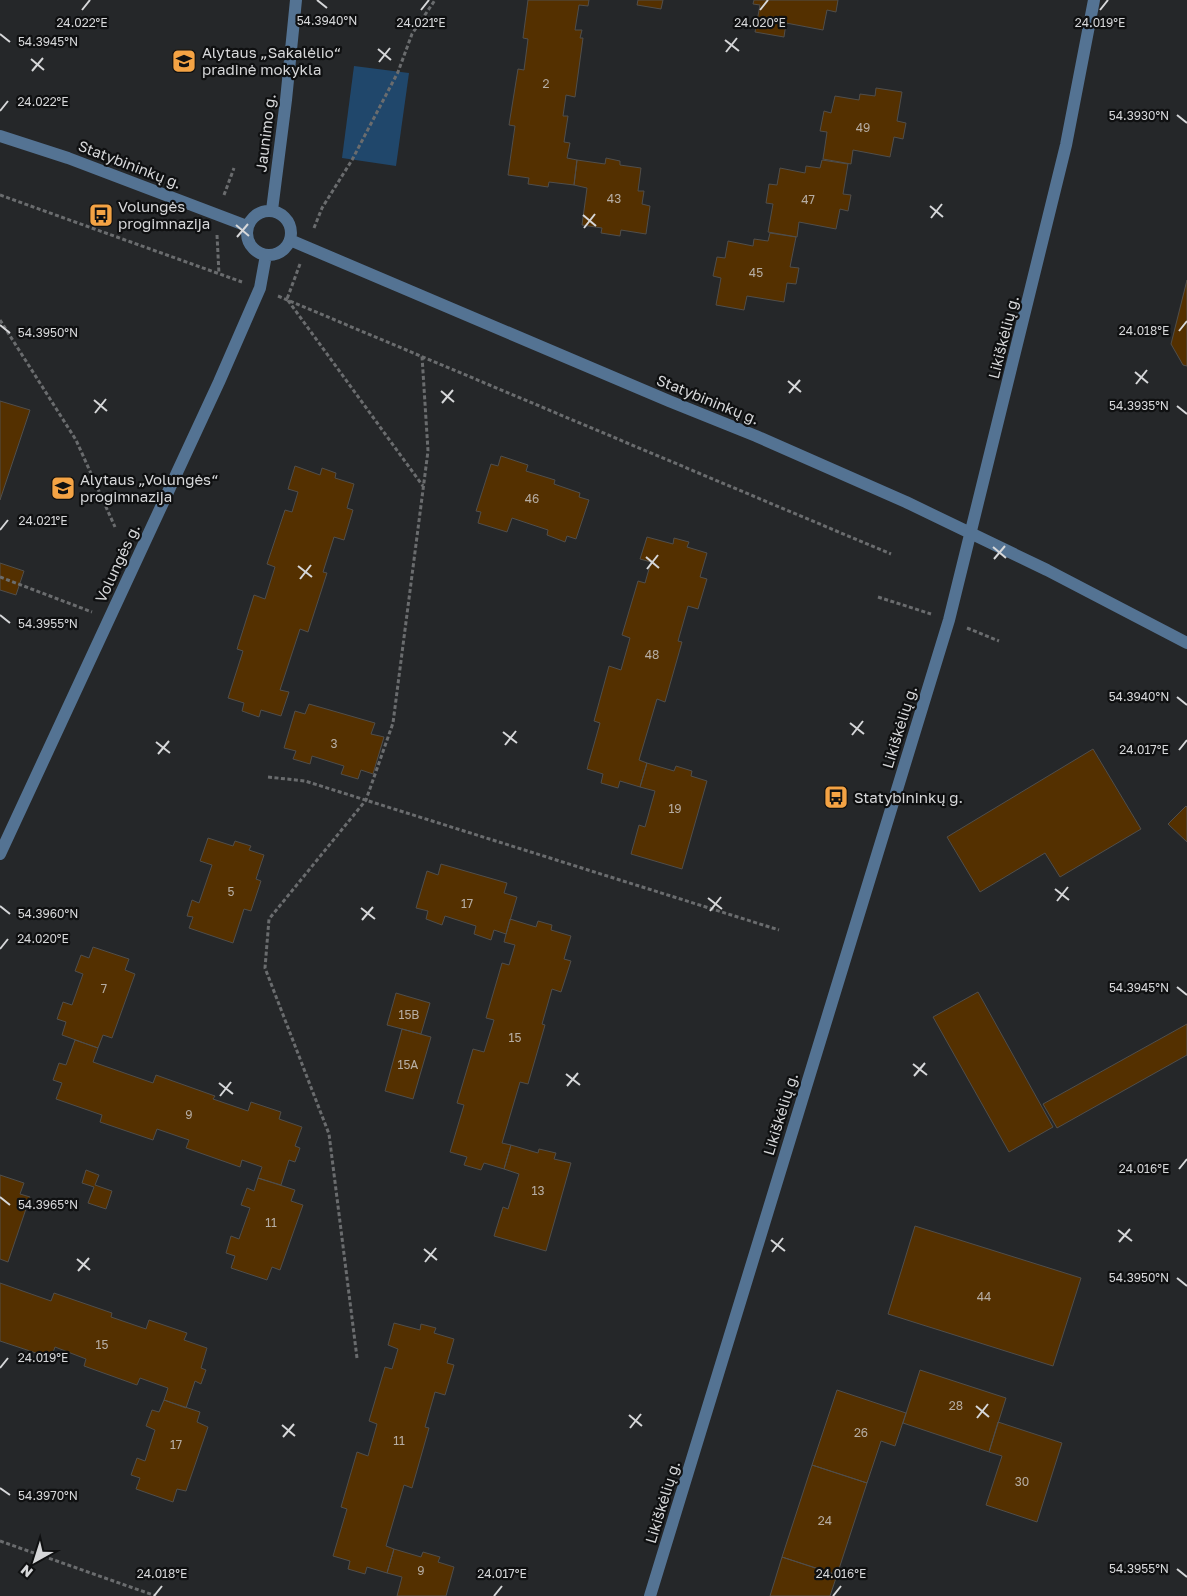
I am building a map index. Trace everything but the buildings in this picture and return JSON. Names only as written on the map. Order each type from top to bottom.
[{"type":"street","name":"Jaunimo g.","points":[[272,210],[296,0]]},
{"type":"street","name":"Likiškėlių g.","points":[[650,1596],[949,620],[1066,145],[1094,0]]},
{"type":"street","name":"Statybininkų g.","points":[[0,136],[68,158],[247,226]]},
{"type":"street","points":[[264,210],[272,210],[279,212],[290,224],[290,240],[285,249],[277,254],[266,255],[257,252],[250,245],[246,236],[247,226],[250,219],[256,214],[264,210]]},
{"type":"street","name":"Statybininkų g.","points":[[290,240],[756,436],[906,502],[1047,570],[1187,643]]},
{"type":"street","name":"Volungės g.","points":[[0,854],[211,399],[260,288],[266,255]]},
{"type":"path","points":[[0,195],[260,288],[891,554]]},
{"type":"path","points":[[0,320],[76,440],[115,527]]},
{"type":"path","points":[[357,1358],[330,1134],[265,968],[269,919],[366,800],[392,723],[428,451],[422,356]]},
{"type":"path","points":[[0,577],[77,605],[108,619]]},
{"type":"path","points":[[268,777],[305,781],[779,930]]},
{"type":"path","points":[[0,1541],[156,1596]]},
{"type":"shaded area","points":[[354,66],[409,73],[396,166],[342,158]]},
{"type":"place","name":"Alytaus „Sakalėlio“ pradinė mokykla","points":[[184,61]]},
{"type":"place","name":"Volungės progimnazija","points":[[101,215]]},
{"type":"place","name":"Alytaus „Volungės“ progimnazija","points":[[63,488]]},
{"type":"place","name":"Statybininkų g.","points":[[836,797]]}]
